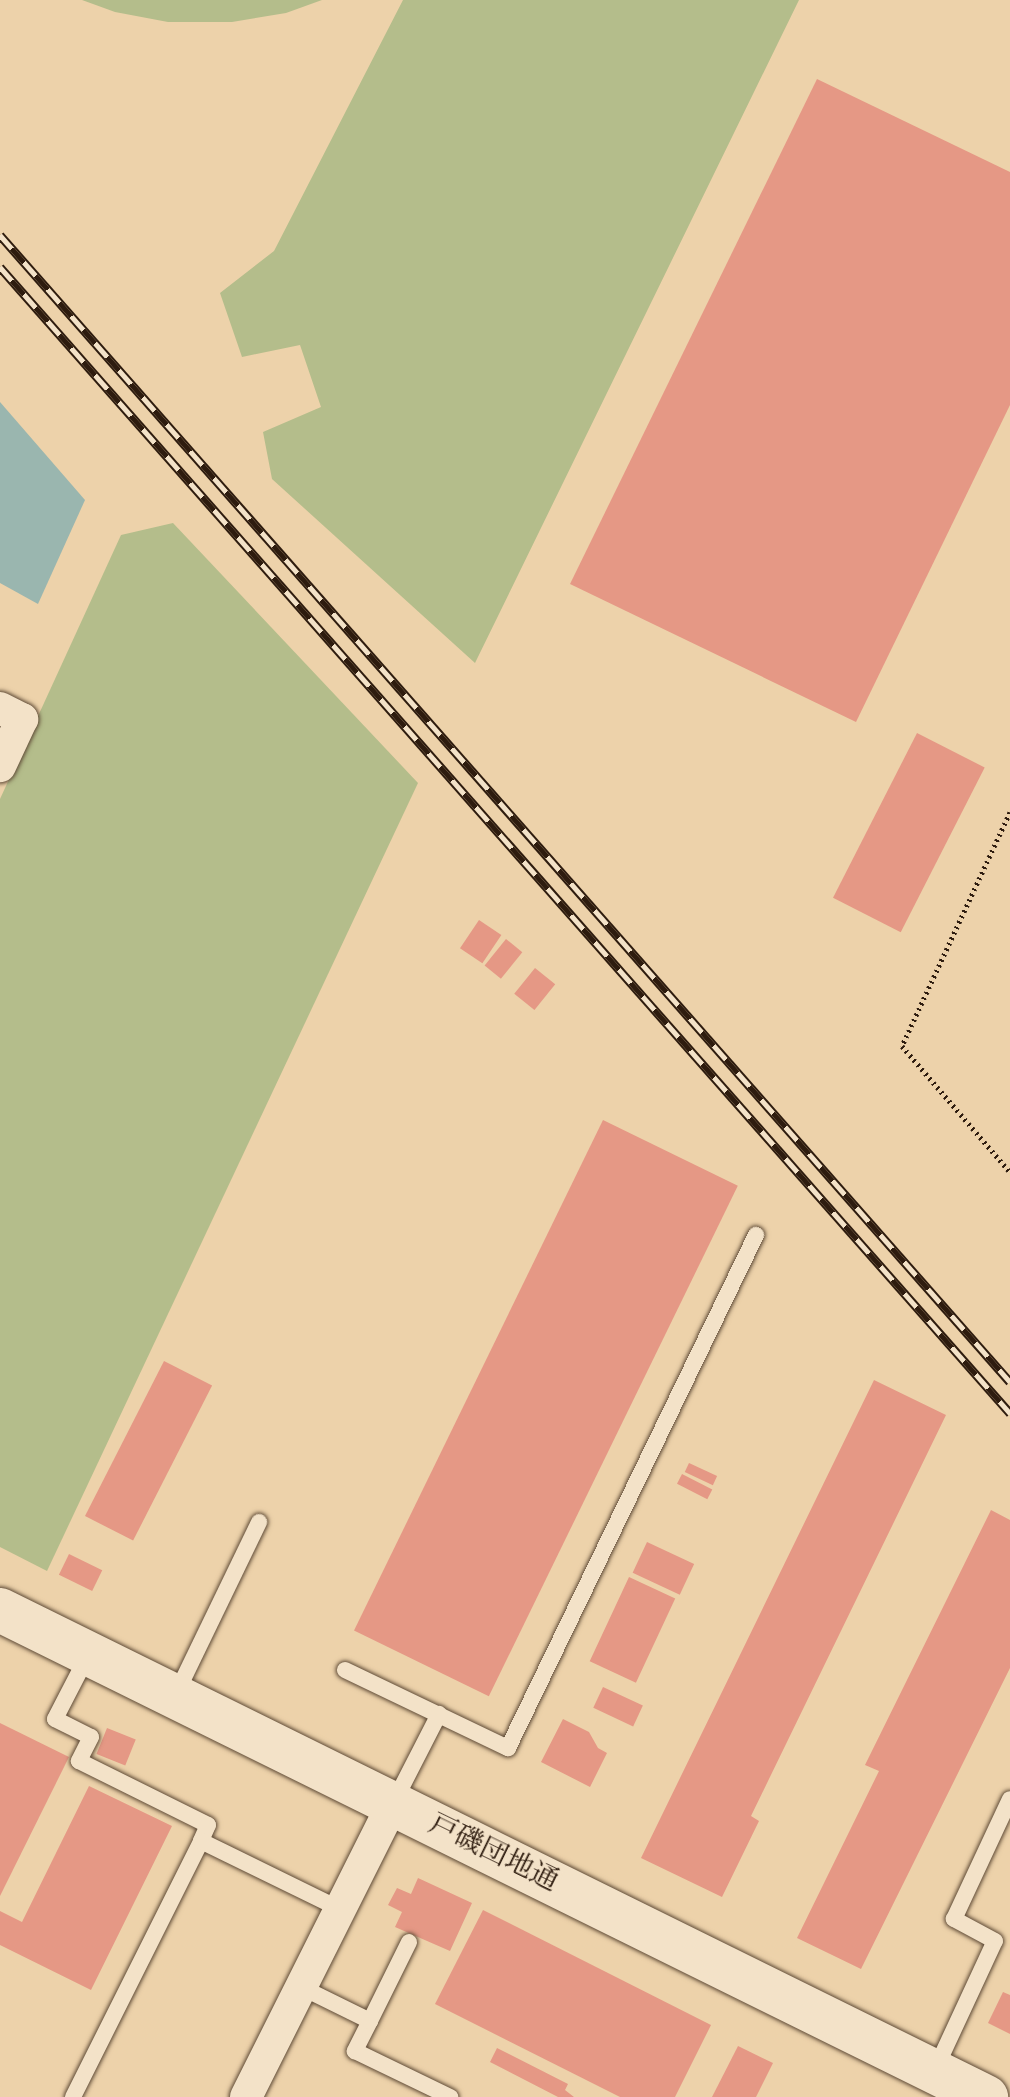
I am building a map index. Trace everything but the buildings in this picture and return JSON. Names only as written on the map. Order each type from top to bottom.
[{"type":"street","points":[[0,708],[22,719],[0,766]]},
{"type":"street","name":"戸磯団地通","points":[[0,1610],[986,2097]]},
{"type":"street","points":[[246,2097],[393,1803]]},
{"type":"lane","points":[[345,1670],[508,1748],[756,1235]]},
{"type":"lane","points":[[175,1696],[259,1522]]},
{"type":"lane","points":[[73,2097],[208,1825],[79,1761],[91,1737],[55,1719],[89,1653]]},
{"type":"lane","points":[[393,1803],[439,1714]]},
{"type":"lane","points":[[934,2071],[995,1941],[954,1919],[1010,1799]]},
{"type":"lane","points":[[201,1841],[340,1909]]},
{"type":"lane","points":[[409,1942],[355,2051],[450,2097]]},
{"type":"lane","points":[[301,1987],[370,2021]]},
{"type":"path","points":[[1010,812],[902,1046],[1010,1172]]},
{"type":"green space","points":[[82,0],[322,0],[286,13],[232,22],[168,22],[115,12]]},
{"type":"green space","points":[[403,0],[799,0],[475,663],[272,479],[263,432],[321,407],[300,345],[242,357],[220,293],[274,251]]},
{"type":"green space","points":[[173,523],[418,783],[47,1571],[0,1547],[0,799],[121,535]]},
{"type":"water","points":[[0,402],[85,500],[38,604],[0,583]]},
{"type":"railway","points":[[0,235],[1010,1382]]},
{"type":"railway","points":[[0,267],[1010,1413]]}]
